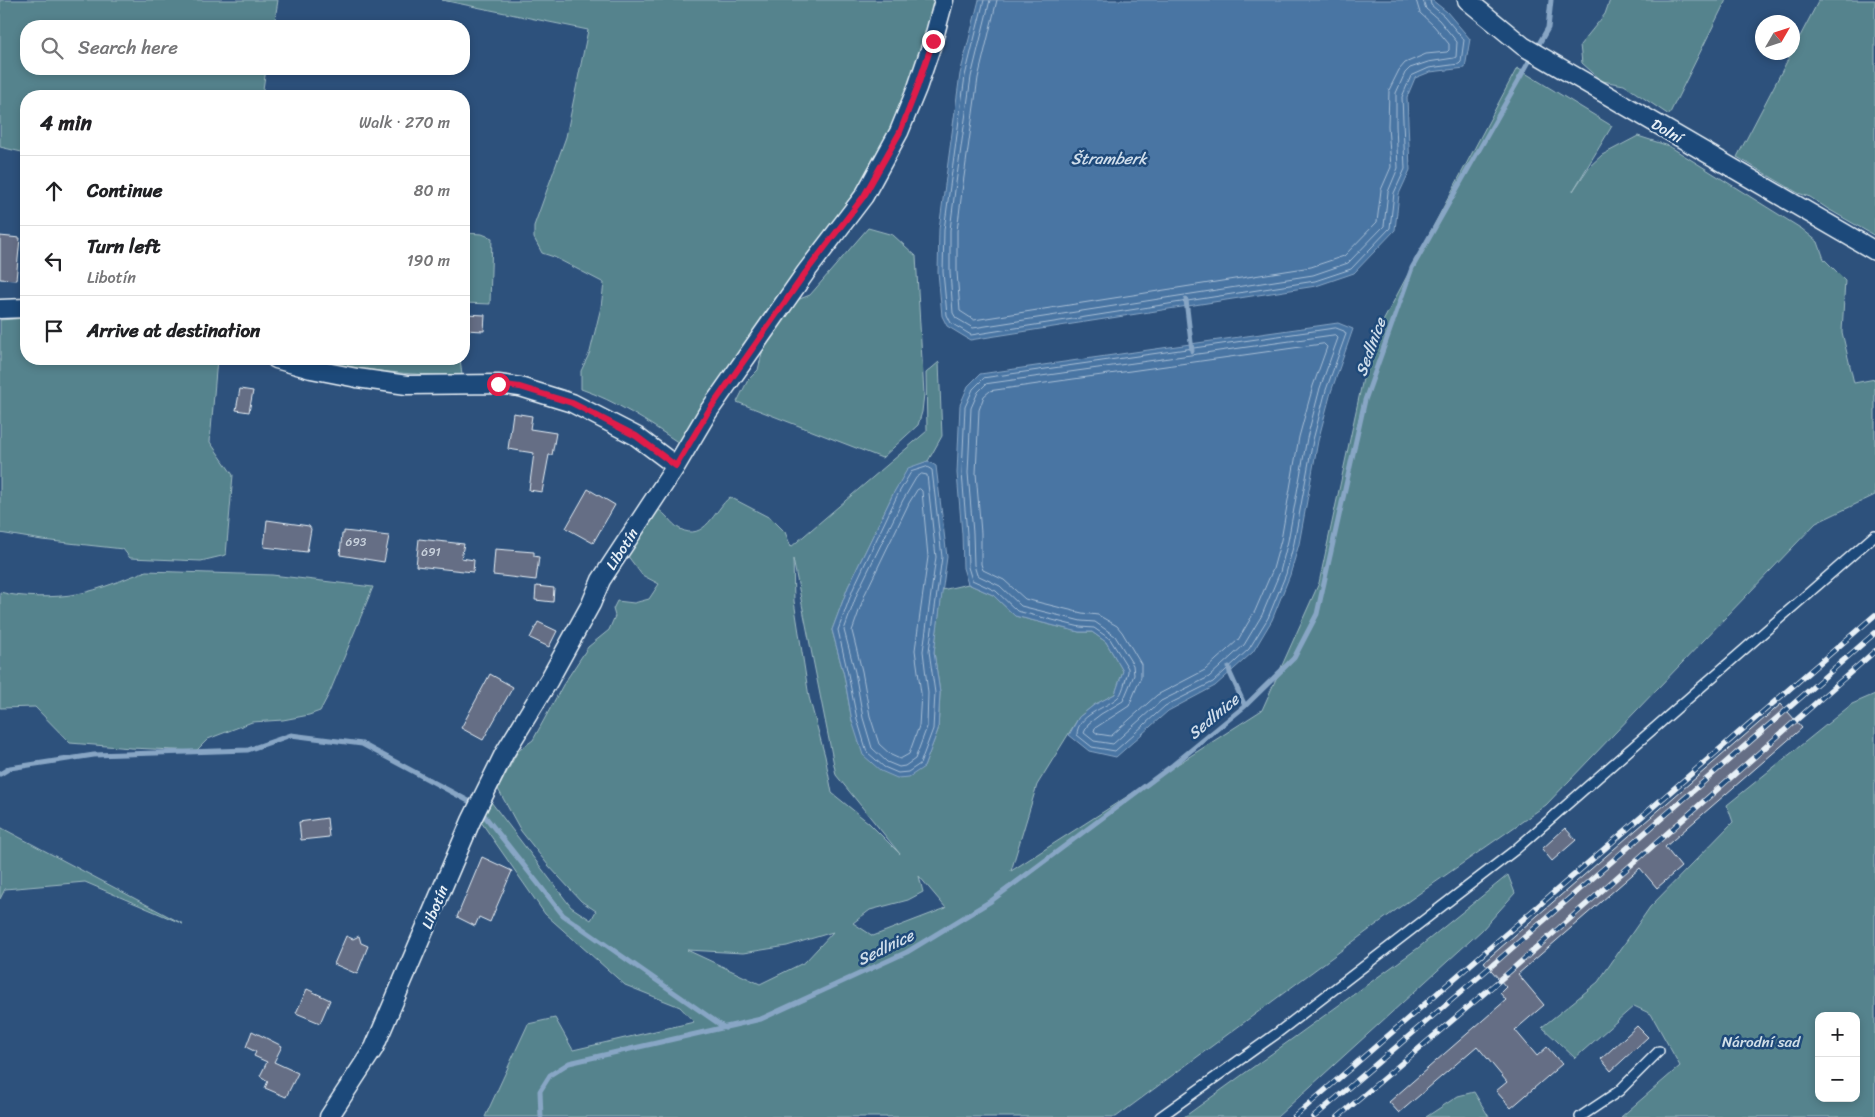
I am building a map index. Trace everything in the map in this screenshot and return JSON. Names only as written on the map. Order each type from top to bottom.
[{"type":"street","name":"Libotín","points":[[329,1117],[374,1048],[471,822],[504,754],[549,680],[601,580],[676,466],[708,412],[806,272],[864,196],[900,132],[933,41],[944,0]]},
{"type":"street","name":"Dolní","points":[[1467,0],[1523,46],[1875,251]]},
{"type":"street","points":[[0,309],[20,308]]},
{"type":"street","points":[[298,365],[357,378],[407,385],[498,384],[520,387],[572,403],[636,436],[676,466]]},
{"type":"lane","points":[[1160,1117],[1276,1034],[1515,850],[1875,535]]},
{"type":"lane","points":[[1580,1117],[1619,1091],[1659,1051]]},
{"type":"green space","points":[[0,0],[278,0],[275,20],[20,20],[20,75],[265,75],[263,90],[20,90],[20,152],[0,147]]},
{"type":"green space","points":[[442,0],[937,0],[922,54],[900,111],[871,168],[679,443],[619,406],[581,389],[581,371],[590,352],[601,307],[604,283],[554,257],[542,253],[534,238],[534,226],[566,137],[588,30]]},
{"type":"green space","points":[[1610,0],[1726,0],[1669,115],[1624,85],[1602,81],[1582,63],[1580,45],[1605,14]]},
{"type":"green space","points":[[1819,0],[1875,0],[1875,236],[1810,197],[1798,193],[1737,157],[1788,60],[1800,60],[1800,36]]},
{"type":"green space","points":[[1517,68],[1612,126],[1573,191],[1589,167],[1602,155],[1638,136],[1669,146],[1802,229],[1818,242],[1824,259],[1845,280],[1842,332],[1854,383],[1875,379],[1875,495],[1816,523],[1546,805],[1400,907],[1116,1117],[485,1117],[528,1024],[555,1018],[573,1050],[694,1022],[680,1007],[625,985],[545,914],[479,819],[488,798],[571,907],[591,920],[596,911],[581,901],[548,865],[521,831],[498,789],[518,751],[533,740],[563,685],[588,647],[609,630],[615,616],[613,609],[617,601],[634,603],[649,599],[659,584],[642,575],[627,555],[657,509],[680,529],[689,532],[696,531],[708,523],[730,497],[772,519],[785,532],[791,547],[927,431],[926,373],[939,362],[942,436],[928,461],[908,469],[893,494],[848,587],[832,630],[844,675],[852,721],[924,767],[938,730],[940,693],[934,652],[942,590],[968,584],[993,595],[1015,616],[1079,632],[1092,632],[1106,642],[1123,671],[1115,694],[1094,705],[1079,717],[1037,785],[1011,871],[1262,710],[1319,583],[1370,346]],"holes":[[[793,559],[836,775],[900,854],[869,823],[832,793],[825,756],[809,697],[794,601]],[[919,876],[946,908],[873,936],[853,923],[870,910],[908,900],[923,892]],[[833,932],[805,962],[760,984],[687,950],[743,953],[787,946]]]},
{"type":"green space","points":[[868,228],[893,235],[916,256],[924,394],[922,412],[918,425],[882,458],[737,402],[748,380],[758,370],[766,336],[797,300],[810,295]]},
{"type":"green space","points":[[470,233],[482,234],[492,238],[490,304],[470,303]]},
{"type":"green space","points":[[20,318],[20,365],[216,365],[210,442],[233,475],[226,555],[201,561],[130,558],[123,549],[42,540],[0,533],[0,320]]},
{"type":"green space","points":[[341,365],[461,365],[462,375],[384,372]]},
{"type":"green space","points":[[146,571],[272,575],[373,587],[329,694],[320,711],[309,715],[283,720],[252,722],[208,739],[196,751],[70,743],[35,707],[0,708],[0,592],[49,597],[68,595],[94,590]]},
{"type":"green space","name":"Národní sad","points":[[1875,694],[1875,1117],[1621,1117],[1680,1066],[1651,1014],[1634,1006],[1575,1058],[1542,1027],[1598,982],[1650,907],[1733,822],[1727,805],[1852,704]]},
{"type":"green space","points":[[0,827],[183,924],[85,882],[5,889],[0,899]]},
{"type":"green space","points":[[1508,875],[1515,893],[1482,930],[1277,1117],[1184,1117],[1418,948]]},
{"type":"green space","points":[[1474,1092],[1489,1117],[1426,1117],[1458,1096]]},
{"type":"water","name":"Štramberk","points":[[979,0],[1432,0],[1447,12],[1470,39],[1465,68],[1430,72],[1415,78],[1407,97],[1410,170],[1399,194],[1395,230],[1354,273],[1316,286],[970,340],[947,326],[942,316],[938,272],[939,229],[960,74]]},
{"type":"water","points":[[1338,323],[1353,329],[1331,392],[1318,441],[1299,544],[1290,575],[1272,620],[1253,652],[1215,686],[1168,711],[1116,757],[1089,751],[1069,735],[1079,717],[1094,705],[1115,694],[1123,671],[1106,642],[1092,632],[1079,632],[1015,616],[993,595],[968,584],[963,568],[957,473],[960,405],[968,386],[980,374]]},
{"type":"water","points":[[928,461],[936,466],[947,557],[934,652],[940,693],[938,730],[924,767],[909,777],[897,778],[881,771],[863,755],[852,721],[844,675],[832,630],[848,587],[893,494],[908,468]]},
{"type":"building","points":[[0,236],[20,238],[16,280],[0,279]]},
{"type":"building","points":[[470,314],[485,315],[484,331],[470,330]]},
{"type":"building","points":[[240,389],[253,391],[249,412],[236,410]]},
{"type":"building","points":[[513,413],[532,416],[530,429],[556,433],[552,455],[549,455],[542,492],[529,490],[534,453],[508,449]]},
{"type":"building","points":[[588,489],[615,505],[593,543],[566,528]]},
{"type":"building","points":[[267,520],[309,526],[311,529],[307,552],[264,547]]},
{"type":"building","points":[[344,531],[389,536],[384,562],[340,555]]},
{"type":"building","points":[[419,539],[464,544],[461,558],[474,560],[473,572],[416,566]]},
{"type":"building","points":[[495,549],[534,552],[534,556],[539,557],[536,580],[493,575]]},
{"type":"building","points":[[536,586],[554,588],[553,602],[535,600]]},
{"type":"building","points":[[538,622],[557,631],[549,647],[530,638]]},
{"type":"building","points":[[490,674],[513,687],[483,740],[461,728]]},
{"type":"building","points":[[1781,704],[1802,728],[1665,847],[1681,867],[1657,888],[1640,868],[1518,974],[1544,1005],[1515,1030],[1537,1056],[1547,1047],[1562,1064],[1511,1108],[1496,1091],[1507,1082],[1477,1046],[1399,1113],[1389,1102],[1506,1000],[1500,993],[1506,987],[1484,962]]},
{"type":"building","points":[[327,818],[329,837],[301,840],[299,822]]},
{"type":"building","points":[[1565,828],[1576,840],[1552,861],[1542,849]]},
{"type":"building","points":[[482,857],[512,871],[490,922],[479,917],[475,926],[457,917]]},
{"type":"building","points":[[346,936],[353,939],[359,936],[361,943],[368,946],[357,974],[334,964]]},
{"type":"building","points":[[307,989],[330,1000],[320,1023],[296,1013]]},
{"type":"building","points":[[1637,1026],[1648,1037],[1611,1071],[1601,1059]]},
{"type":"building","points":[[252,1031],[282,1046],[274,1062],[298,1073],[286,1097],[265,1088],[268,1081],[260,1076],[267,1062],[254,1056],[256,1052],[246,1047]]},
{"type":"waterway","name":"Sedlnice","points":[[541,1117],[540,1091],[550,1075],[569,1063],[761,1019],[907,952],[991,901],[1173,765],[1245,706],[1294,658],[1317,614],[1365,400],[1412,268],[1548,28],[1551,0]]},
{"type":"waterway","points":[[1186,300],[1192,351]]},
{"type":"waterway","points":[[1229,667],[1245,706]]},
{"type":"waterway","points":[[0,774],[10,768],[94,755],[248,750],[291,735],[362,744],[476,805],[563,915],[725,1028]]},
{"type":"railway","points":[[1294,1117],[1875,615]]},
{"type":"railway","points":[[1314,1117],[1875,633]]},
{"type":"railway","points":[[1338,1117],[1500,980],[1875,651]]},
{"type":"route","points":[[498,384],[520,387],[572,403],[636,436],[676,466],[708,412],[806,272],[864,196],[900,132],[933,41]]}]
